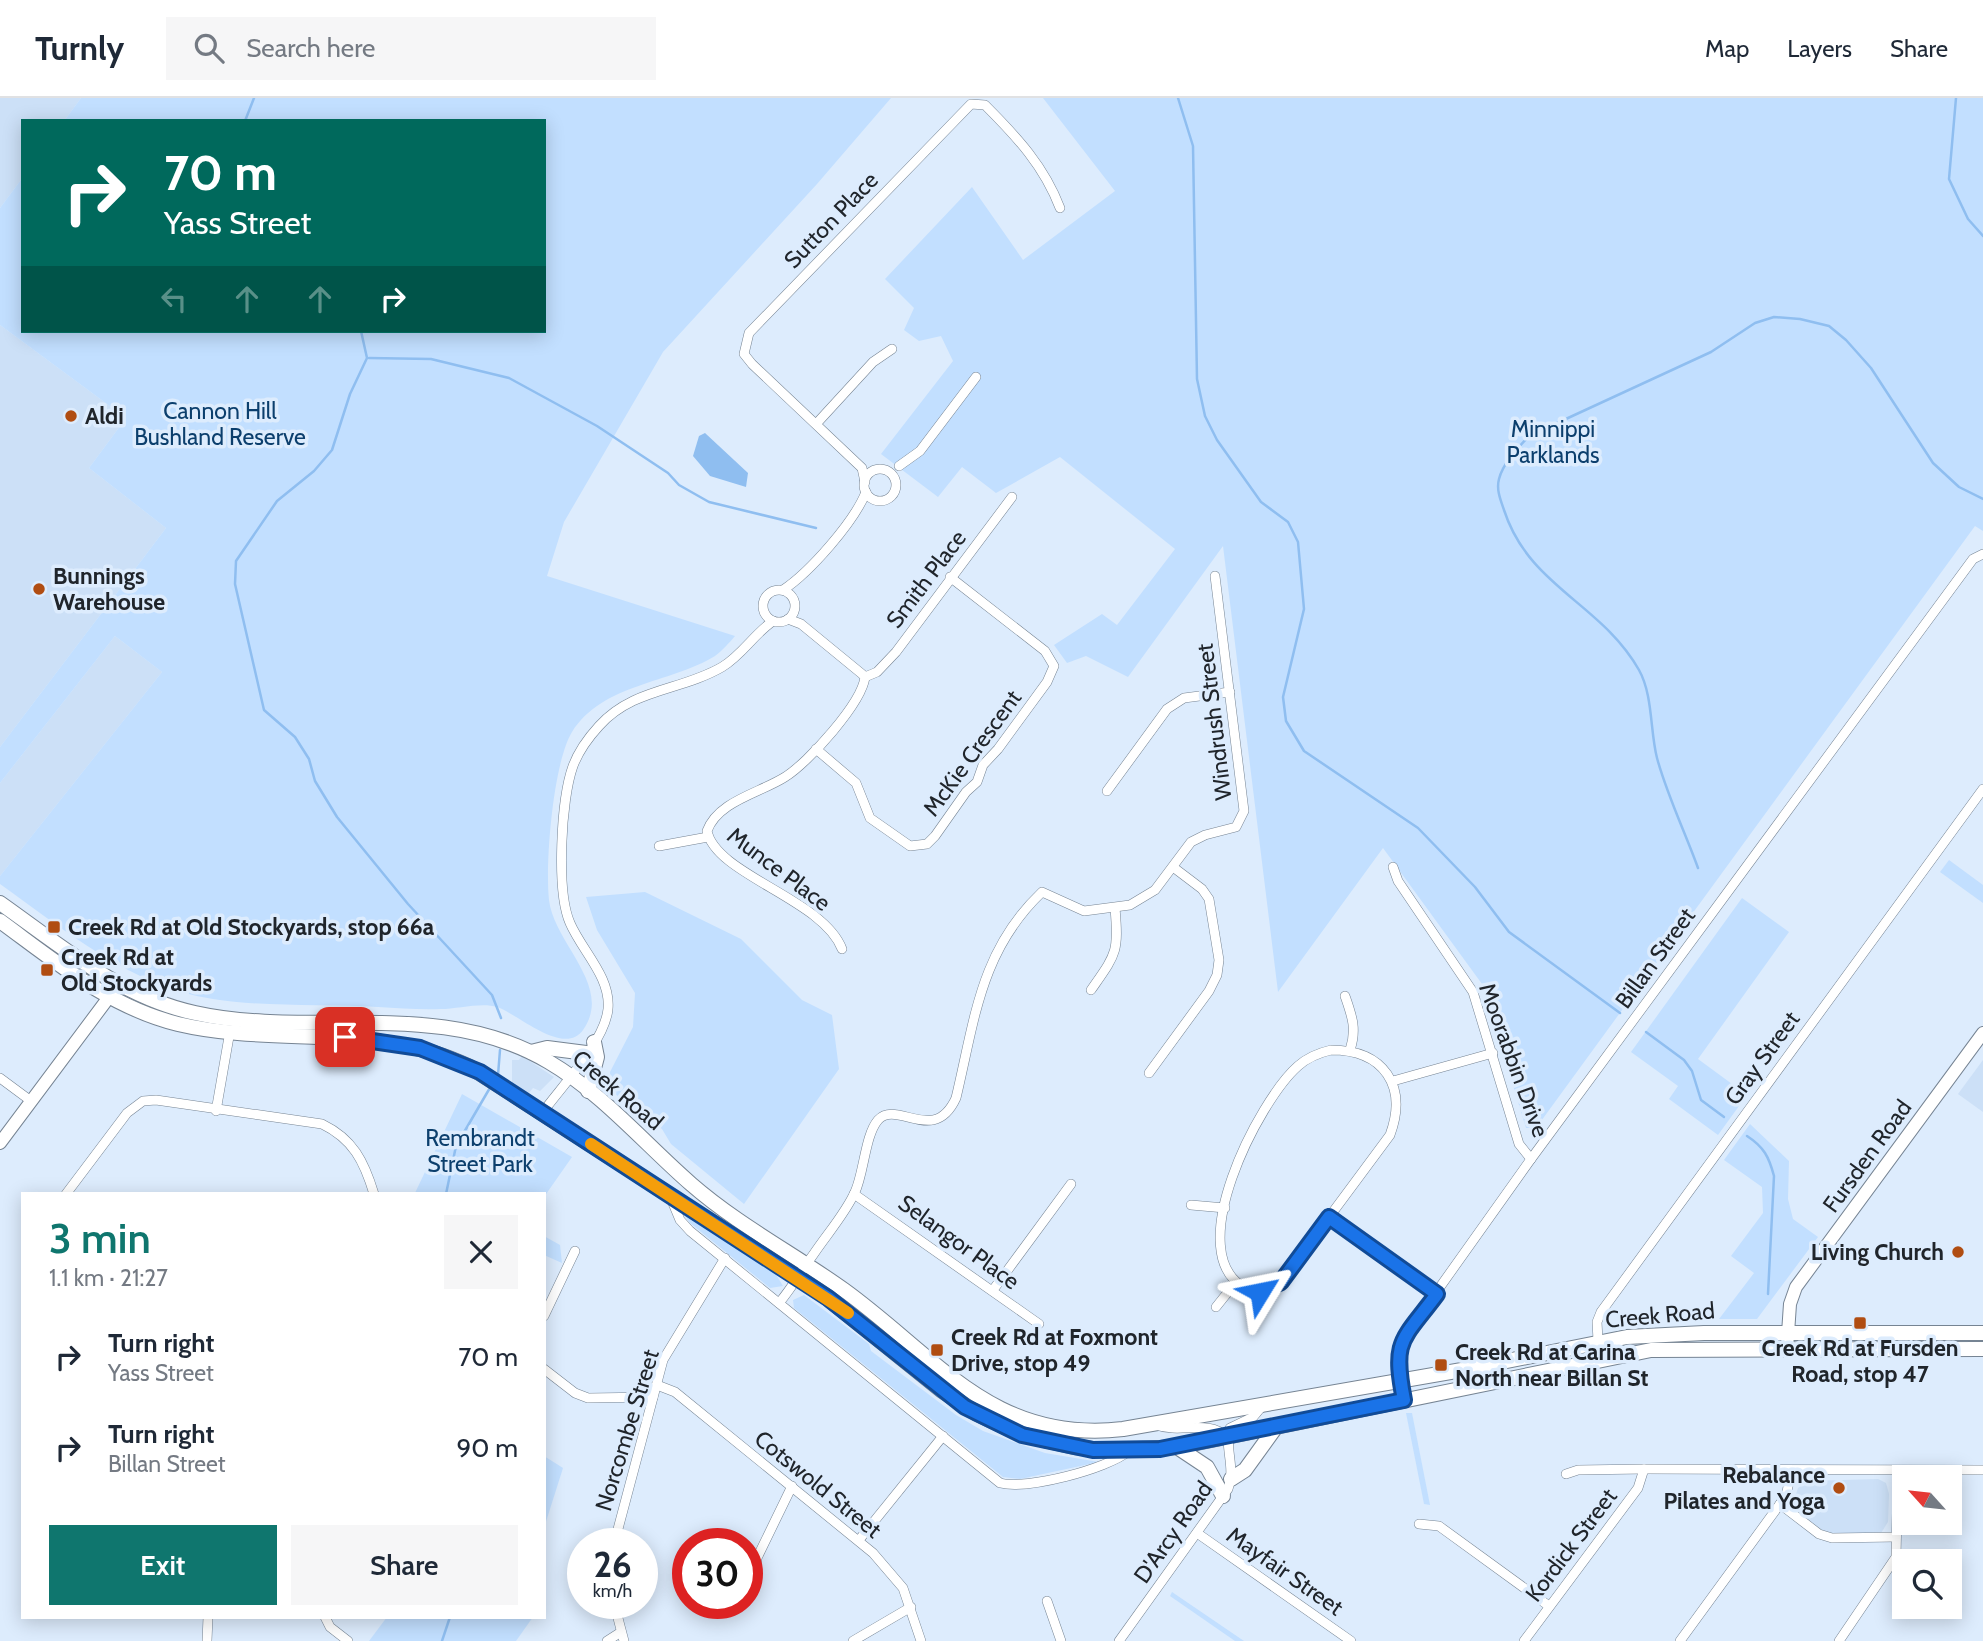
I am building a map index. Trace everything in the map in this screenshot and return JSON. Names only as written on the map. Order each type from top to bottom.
[{"type":"main road","name":"Creek Road","points":[[0,903],[118,985],[176,1009],[227,1019],[419,1024],[481,1034],[531,1052],[588,1091],[708,1198],[883,1320],[967,1390],[1002,1410],[1042,1425],[1080,1430],[1154,1424],[1660,1333],[1983,1333]]},
{"type":"main road","name":"Creek Road","points":[[0,921],[109,998],[162,1019],[230,1031],[362,1038],[420,1048],[470,1067],[845,1310],[947,1395],[992,1422],[1057,1444],[1129,1451],[1177,1447],[1599,1359],[1665,1349],[1983,1349]]},
{"type":"main road","points":[[419,1024],[423,1038],[420,1048]]},
{"type":"main road","points":[[531,1052],[547,1048],[590,1048],[597,1057],[588,1091]]},
{"type":"main road","points":[[1231,1479],[1245,1470],[1276,1427]]},
{"type":"main road","points":[[1177,1447],[1207,1467],[1223,1496]]},
{"type":"street","name":"Sutton Place","points":[[862,468],[752,364],[744,354],[748,333],[971,104],[985,105],[1020,140],[1049,180],[1060,208]]},
{"type":"street","points":[[817,423],[873,362],[892,349]]},
{"type":"street","points":[[899,466],[920,451],[976,377]]},
{"type":"street","points":[[860,507],[888,498],[896,485],[889,472],[862,468],[865,487],[878,500]]},
{"type":"street","points":[[788,620],[790,598],[797,581],[860,507],[865,487],[874,470]]},
{"type":"street","name":"Smith Place","points":[[865,677],[877,672],[895,652],[1012,497]]},
{"type":"street","name":"Billan Street","points":[[1404,1400],[1398,1366],[1400,1345],[1531,1159],[1973,559],[1982,554]]},
{"type":"street","name":"Windrush Street","points":[[855,1194],[874,1126],[880,1117],[890,1115],[928,1122],[950,1111],[987,968],[1029,904],[1042,892],[1084,911],[1115,908],[1144,899],[1191,842],[1205,835],[1236,827],[1244,811],[1215,576]]},
{"type":"street","name":"McKie Crescent","points":[[816,749],[856,783],[866,812],[876,823],[910,846],[927,844],[936,836],[966,792],[977,782],[983,765],[998,749],[1047,682],[1054,666],[1045,651],[950,577]]},
{"type":"street","points":[[769,617],[763,603],[768,594],[790,598]]},
{"type":"street","points":[[790,598],[801,624]]},
{"type":"street","points":[[769,617],[801,624],[865,677]]},
{"type":"street","points":[[543,1112],[590,1048],[604,1024],[607,997],[602,980],[569,921],[561,882],[568,792],[573,766],[584,743],[615,710],[649,692],[675,686],[723,667],[759,631],[769,617]]},
{"type":"street","name":"Munce Place","points":[[842,949],[837,937],[784,894],[736,866],[714,847],[708,837],[710,822],[720,812],[786,777],[816,749],[862,692],[865,677]]},
{"type":"street","points":[[1107,791],[1167,709],[1185,698],[1230,692]]},
{"type":"street","name":"Gray Street","points":[[1599,1359],[1598,1320],[1608,1301],[1983,789]]},
{"type":"street","points":[[659,846],[708,837]]},
{"type":"street","points":[[1149,1073],[1209,991],[1217,975],[1219,960],[1209,899],[1202,889],[1173,867]]},
{"type":"street","name":"Moorabbin Drive","points":[[1393,867],[1398,881],[1473,992],[1519,1144],[1531,1159]]},
{"type":"street","points":[[1091,990],[1115,954],[1118,944],[1115,908]]},
{"type":"street","points":[[0,1143],[118,985]]},
{"type":"street","points":[[1345,996],[1354,1022],[1355,1035],[1350,1050]]},
{"type":"street","points":[[216,1111],[230,1031]]},
{"type":"street","name":"Fursden Road","points":[[1787,1349],[1790,1304],[1796,1287],[1983,1033]]},
{"type":"street","points":[[1331,1049],[1350,1050],[1381,1067],[1393,1081],[1398,1103],[1390,1135],[1273,1289],[1260,1292],[1236,1282],[1223,1260],[1225,1208],[1245,1141],[1282,1082],[1315,1054],[1331,1049]]},
{"type":"street","points":[[1393,1081],[1493,1053]]},
{"type":"street","points":[[0,1078],[31,1101]]},
{"type":"street","points":[[68,1192],[135,1105],[156,1100],[216,1111],[298,1118],[337,1132],[354,1147],[365,1166],[373,1192]]},
{"type":"street","points":[[993,1290],[1070,1184]]},
{"type":"street","points":[[779,1303],[799,1279],[806,1264],[855,1194]]},
{"type":"street","name":"Selangor Place","points":[[855,1194],[1039,1324]]},
{"type":"street","name":"Creek Road","points":[[669,1195],[680,1220],[996,1480],[1006,1484],[1025,1483],[1107,1465],[1129,1451]]},
{"type":"street","points":[[1191,1205],[1225,1208]]},
{"type":"street","points":[[1329,1217],[1437,1294]]},
{"type":"street","points":[[546,1312],[575,1251]]},
{"type":"street","name":"Norcombe Street","points":[[618,1528],[663,1360],[725,1258]]},
{"type":"street","points":[[1216,1307],[1236,1282]]},
{"type":"street","points":[[546,1371],[575,1393],[588,1398],[653,1397]]},
{"type":"street","name":"Cotswold Street","points":[[657,1385],[675,1392],[859,1541],[903,1588],[920,1641]]},
{"type":"street","name":"Creek Road","points":[[1154,1424],[1172,1430],[1211,1427],[1227,1437],[1231,1426],[1253,1417],[1263,1405]]},
{"type":"street","points":[[859,1541],[943,1436]]},
{"type":"street","name":"D'Arcy Road","points":[[1119,1641],[1223,1496],[1231,1479],[1232,1463],[1227,1437]]},
{"type":"street","points":[[1566,1474],[1578,1470],[1644,1469],[1892,1471]]},
{"type":"street","name":"Kordick Street","points":[[1524,1641],[1639,1488],[1644,1469]]},
{"type":"street","points":[[1680,1641],[1780,1504],[1787,1492],[1791,1470]]},
{"type":"street","points":[[1962,1470],[1983,1470]]},
{"type":"street","points":[[763,1546],[792,1486]]},
{"type":"street","points":[[1780,1504],[1819,1534],[1832,1538],[1896,1537],[1896,1557],[1890,1569],[1839,1641]]},
{"type":"street","points":[[1419,1524],[1439,1525],[1549,1606]]},
{"type":"street","name":"Mayfair Street","points":[[1197,1533],[1351,1641]]},
{"type":"street","points":[[1047,1601],[1062,1641]]},
{"type":"street","points":[[853,1641],[911,1607]]},
{"type":"street","points":[[208,1619],[208,1641]]},
{"type":"street","points":[[326,1619],[330,1627],[348,1641]]},
{"type":"street","points":[[607,1641],[622,1637],[618,1619]]},
{"type":"shaded area","points":[[0,98],[81,98],[65,119],[21,119],[21,180],[0,208]]},
{"type":"shaded area","points":[[0,325],[126,418],[89,468],[166,528],[0,747]]},
{"type":"shaded area","points":[[705,433],[748,473],[746,487],[710,476],[693,456],[699,436]]},
{"type":"shaded area","points":[[115,636],[162,672],[0,876],[0,783]]},
{"type":"shaded area","points":[[522,1056],[554,1077],[540,1091],[533,1088],[528,1094],[512,1084],[512,1060],[519,1060]]},
{"type":"shaded area","points":[[1983,1060],[1983,1112],[1958,1094]]},
{"type":"shaded area","points":[[1878,1479],[1886,1483],[1889,1494],[1888,1522],[1881,1533],[1827,1534],[1795,1512],[1792,1506],[1798,1488],[1808,1481]]},
{"type":"green space","name":"Cannon Hill Bushland Reserve","points":[[81,98],[891,98],[817,184],[663,352],[564,522],[547,576],[735,636],[718,654],[697,665],[638,686],[601,703],[585,716],[572,732],[565,747],[555,789],[548,884],[553,916],[580,965],[591,997],[591,1014],[583,1030],[575,1037],[564,1039],[553,1036],[491,1006],[425,1009],[274,1004],[233,1002],[183,992],[155,982],[100,954],[0,884],[0,876],[162,672],[115,636],[0,783],[0,747],[166,528],[89,468],[126,418],[0,325],[0,208],[21,180],[21,333],[546,333],[546,119],[65,119]]},
{"type":"green space","name":"Minnippi Parklands","points":[[1043,98],[1983,98],[1983,531],[1975,526],[1536,1128],[1526,1128],[1482,984],[1383,848],[1278,992],[1223,546],[1128,677],[1086,656],[1067,663],[1054,645],[1102,614],[1117,625],[1175,549],[1060,457],[996,493],[962,467],[938,497],[881,454],[953,361],[941,336],[919,341],[904,330],[914,308],[885,279],[972,187],[1023,260],[1115,191]]},
{"type":"green space","points":[[1949,860],[1983,885],[1983,903],[1940,872]]},
{"type":"green space","points":[[645,892],[741,939],[802,1000],[832,1015],[839,1069],[744,1204],[671,1144],[662,1129],[615,1094],[611,1084],[610,1072],[633,1027],[635,993],[597,930],[586,897]]},
{"type":"green space","points":[[1742,898],[1789,932],[1698,1059],[1747,1095],[1718,1135],[1669,1099],[1678,1086],[1631,1052]]},
{"type":"green space","name":"Rembrandt Street Park","points":[[462,1094],[572,1157],[546,1194],[546,1192],[415,1192]]},
{"type":"green space","points":[[1750,1124],[1789,1161],[1788,1199],[1793,1219],[1818,1237],[1757,1319],[1719,1319],[1754,1273],[1731,1256],[1763,1213],[1762,1187],[1724,1160]]},
{"type":"green space","points":[[682,1212],[775,1273],[783,1286],[770,1288],[690,1223]]},
{"type":"green space","name":"Rembrandt Street Park","points":[[546,1237],[560,1245],[562,1263],[546,1256]]},
{"type":"green space","points":[[804,1295],[869,1344],[871,1351],[956,1415],[983,1431],[1045,1453],[1099,1462],[1020,1479],[1003,1477],[794,1308],[793,1300]]},
{"type":"green space","points":[[1406,1413],[1412,1413],[1430,1505],[1424,1504]]},
{"type":"green space","points":[[546,1457],[563,1468],[546,1522]]},
{"type":"green space","points":[[1172,1592],[1244,1641],[1235,1641],[1170,1596]]},
{"type":"green space","points":[[386,1619],[532,1619],[516,1641],[369,1641]]},
{"type":"waterway","points":[[246,119],[254,98]]},
{"type":"waterway","points":[[1178,98],[1193,146],[1197,379],[1205,416],[1217,440],[1261,502],[1288,522],[1298,542],[1304,609],[1283,697],[1286,721],[1304,751],[1418,828],[1475,887],[1509,932],[1620,1013]]},
{"type":"waterway","points":[[1956,98],[1949,179],[1968,219],[1983,236]]},
{"type":"waterway","points":[[1698,868],[1661,772],[1647,690],[1639,670],[1605,628],[1530,558],[1515,536],[1498,487],[1501,473],[1511,456],[1529,436],[1711,352],[1755,323],[1774,317],[1800,319],[1829,326],[1846,340],[1871,368],[1933,463],[1959,487],[1983,499]]},
{"type":"waterway","points":[[361,333],[367,358],[350,394],[332,450],[314,471],[277,501],[236,561],[235,584],[264,710],[295,737],[309,759],[315,781],[337,817],[408,904],[492,995],[501,1018]]},
{"type":"waterway","points":[[369,358],[431,359],[509,378],[597,426],[668,473],[679,485],[709,502],[816,528]]},
{"type":"waterway","points":[[1646,1032],[1684,1060],[1692,1071],[1701,1100],[1724,1117]]},
{"type":"waterway","points":[[498,1075],[500,1050]]},
{"type":"waterway","points":[[446,1192],[456,1146],[491,1086]]},
{"type":"waterway","points":[[1747,1136],[1765,1153],[1774,1176],[1768,1294]]},
{"type":"waterway","points":[[442,1641],[449,1619]]},
{"type":"slow traffic","points":[[591,1144],[817,1290],[848,1313]]},
{"type":"place","name":"Aldi","points":[[71,416]]},
{"type":"place","name":"Bunnings Warehouse","points":[[39,589]]},
{"type":"place","name":"Creek Rd at Old Stockyards, stop 66a","points":[[54,927]]},
{"type":"place","name":"Creek Rd at Old Stockyards","points":[[47,970]]},
{"type":"place","name":"Living Church","points":[[1958,1252]]},
{"type":"place","name":"Creek Rd at Fursden Road, stop 47","points":[[1860,1323]]},
{"type":"place","name":"Creek Rd at Foxmont Drive, stop 49","points":[[937,1350]]},
{"type":"place","name":"Creek Rd at Carina North near Billan St","points":[[1441,1365]]},
{"type":"place","name":"Rebalance Pilates and Yoga","points":[[1839,1488]]},
{"type":"route","points":[[345,1037],[394,1042],[420,1048],[444,1055],[480,1072],[828,1298],[965,1407],[1006,1429],[1038,1440],[1111,1451],[1160,1449],[1404,1400],[1398,1349],[1437,1294],[1329,1217],[1281,1282],[1273,1289],[1260,1292]]}]
